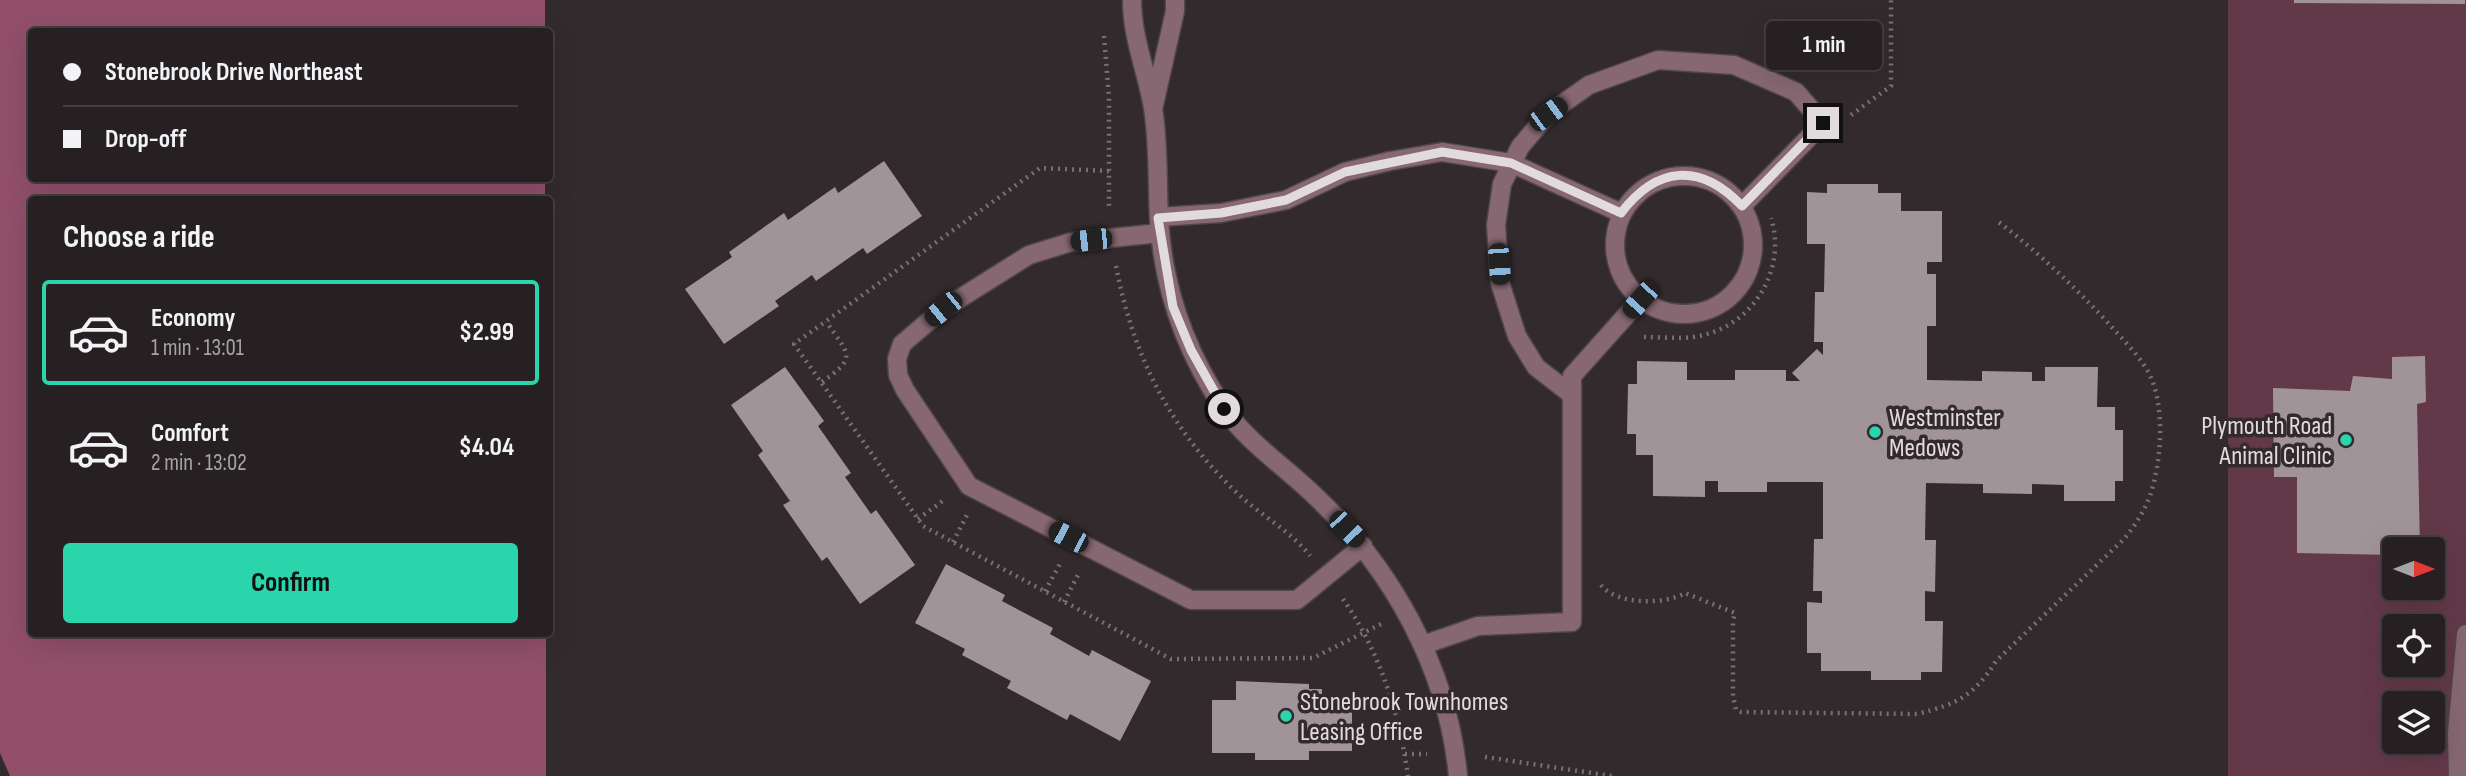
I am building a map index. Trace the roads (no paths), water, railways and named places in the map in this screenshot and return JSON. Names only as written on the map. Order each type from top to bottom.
[{"type":"street","points":[[1132,0],[1132,20],[1153,109],[1158,165],[1159,225],[1173,307],[1191,350],[1224,409],[1268,456],[1314,495],[1363,546],[1396,593],[1423,645],[1445,703],[1456,752],[1458,776]]},
{"type":"street","points":[[1153,109],[1175,11],[1175,0]]},
{"type":"street","points":[[1572,396],[1536,367],[1517,336],[1500,283],[1496,225],[1502,184],[1520,147],[1548,114],[1589,85],[1658,60],[1734,65],[1796,92],[1823,123],[1742,206]]},
{"type":"street","points":[[1363,546],[1297,600],[1191,600],[969,486],[905,390],[898,375],[897,359],[902,344],[943,309],[1029,255],[1071,242],[1286,200],[1345,172],[1442,152],[1511,163],[1621,213]]},
{"type":"street","points":[[1679,175],[1703,178],[1725,188],[1742,206],[1751,225],[1754,248],[1749,269],[1739,288],[1723,303],[1703,313],[1681,315],[1660,311],[1640,300],[1624,282],[1615,260],[1614,236],[1621,213],[1636,194],[1646,187],[1656,181],[1679,175]]},
{"type":"street","points":[[1423,645],[1478,626],[1572,622],[1572,376],[1640,300]]},
{"type":"street","points":[[2458,776],[2457,733],[2466,634]]},
{"type":"place","name":"Westminster Medows","points":[[1875,432]]},
{"type":"place","name":"Plymouth Road Animal Clinic","points":[[2346,440]]},
{"type":"place","name":"Stonebrook Townhomes Leasing Office","points":[[1286,716]]}]
